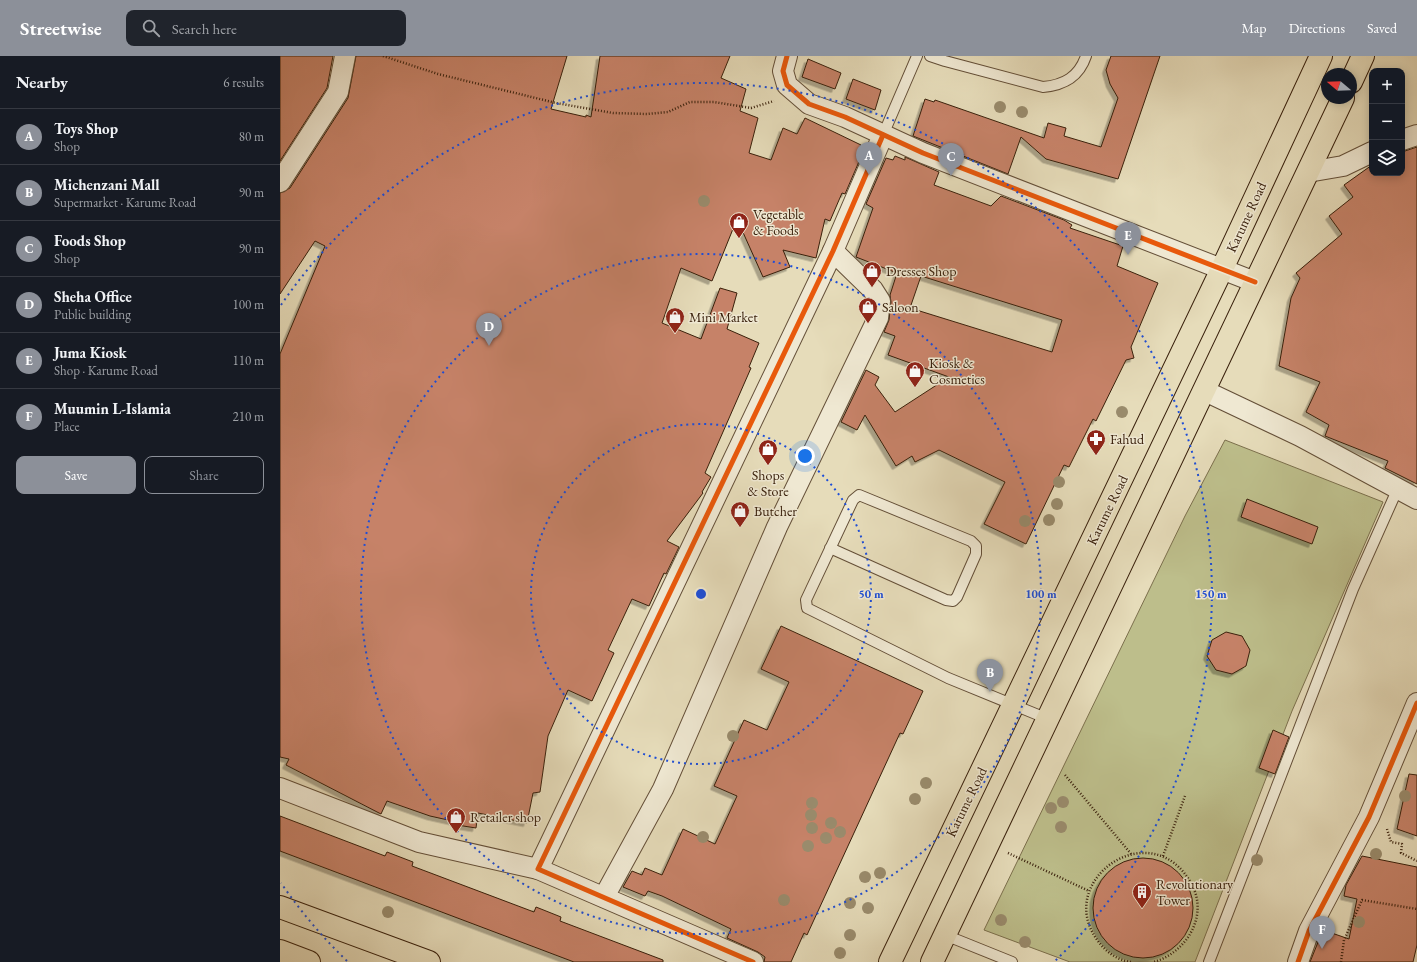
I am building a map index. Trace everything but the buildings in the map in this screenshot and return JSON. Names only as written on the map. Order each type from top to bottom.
[{"type":"main road","name":"Karume Road","points":[[890,962],[1222,269],[1321,56]]},
{"type":"main road","points":[[1357,69],[1363,56]]},
{"type":"main road","points":[[932,962],[1205,391],[1255,282],[1340,104]]},
{"type":"main road","points":[[280,907],[429,962]]},
{"type":"main road","points":[[280,951],[310,962]]},
{"type":"street","points":[[280,182],[338,92],[345,56]]},
{"type":"street","points":[[787,56],[783,71],[787,85],[808,104],[845,117],[923,153],[1255,282]]},
{"type":"street","points":[[538,869],[833,251],[884,135]]},
{"type":"street","points":[[1405,139],[1417,135]]},
{"type":"street","points":[[1308,172],[1343,166],[1369,153]]},
{"type":"street","points":[[604,897],[663,788],[777,527],[878,318],[880,302],[873,290],[833,251]]},
{"type":"street","points":[[1205,391],[1300,436],[1417,499]]},
{"type":"street","points":[[1298,962],[1309,931],[1369,817],[1417,703]]},
{"type":"street","points":[[280,788],[419,842],[538,869],[753,962]]},
{"type":"lane","points":[[884,135],[917,56]]},
{"type":"lane","points":[[930,56],[945,62],[1043,87],[1057,86],[1072,78],[1083,65],[1086,56]]},
{"type":"lane","points":[[1209,962],[1353,589],[1398,488]]},
{"type":"lane","points":[[830,548],[946,600],[953,601],[957,597],[972,561],[976,546],[971,541],[859,495],[853,500],[830,548],[806,600],[807,608],[948,678],[1048,719]]},
{"type":"lane","points":[[945,935],[1012,962]]},
{"type":"path","points":[[383,56],[438,74],[556,103],[613,113],[647,114],[668,112],[690,102],[714,102],[751,108],[773,102],[787,85]]},
{"type":"path","points":[[1065,774],[1132,855]]},
{"type":"path","points":[[1163,856],[1185,796]]},
{"type":"path","points":[[1369,817],[1385,822],[1391,842],[1402,844],[1401,853],[1417,860]]},
{"type":"path","points":[[988,844],[1089,891]]},
{"type":"path","points":[[1131,962],[1123,962],[1105,950],[1092,933],[1086,912],[1089,891],[1100,871],[1119,858],[1141,852],[1163,856],[1181,868],[1193,886],[1198,907],[1194,928],[1183,946],[1165,959],[1153,962]]},
{"type":"path","points":[[1341,962],[1344,940],[1362,900],[1417,909]]},
{"type":"green space","points":[[1225,440],[1383,502],[1292,711],[1195,962],[1070,962],[984,930],[1185,516]]},
{"type":"cycle path","points":[[787,56],[783,71],[787,85],[809,104],[845,117],[923,153],[1255,282]]},
{"type":"cycle path","points":[[753,962],[538,869],[833,251],[883,135]]},
{"type":"cycle path","points":[[1298,962],[1309,931],[1369,817],[1417,703]]},
{"type":"place","name":"Toys Shop","points":[[869,175]]},
{"type":"place","name":"Foods Shop","points":[[951,176]]},
{"type":"place","name":"Vegetable & Foods","points":[[739,239]]},
{"type":"place","name":"Juma Kiosk","points":[[1128,255]]},
{"type":"place","name":"Dresses Shop","points":[[872,288]]},
{"type":"place","name":"Saloon","points":[[868,324]]},
{"type":"place","name":"Mini Market","points":[[675,334]]},
{"type":"place","name":"Sheha Office","points":[[489,346]]},
{"type":"place","name":"Kiosk & Cosmetics","points":[[915,388]]},
{"type":"place","name":"Fahud","points":[[1096,456]]},
{"type":"place","name":"Shops & Store","points":[[768,466]]},
{"type":"place","name":"Butcher","points":[[740,528]]},
{"type":"place","name":"Michenzani Mall","points":[[990,692]]},
{"type":"place","name":"Retailer shop","points":[[456,834]]},
{"type":"place","name":"Revolutionary Tower","points":[[1142,909]]},
{"type":"place","name":"Muumin L-Islamia","points":[[1322,949]]}]
